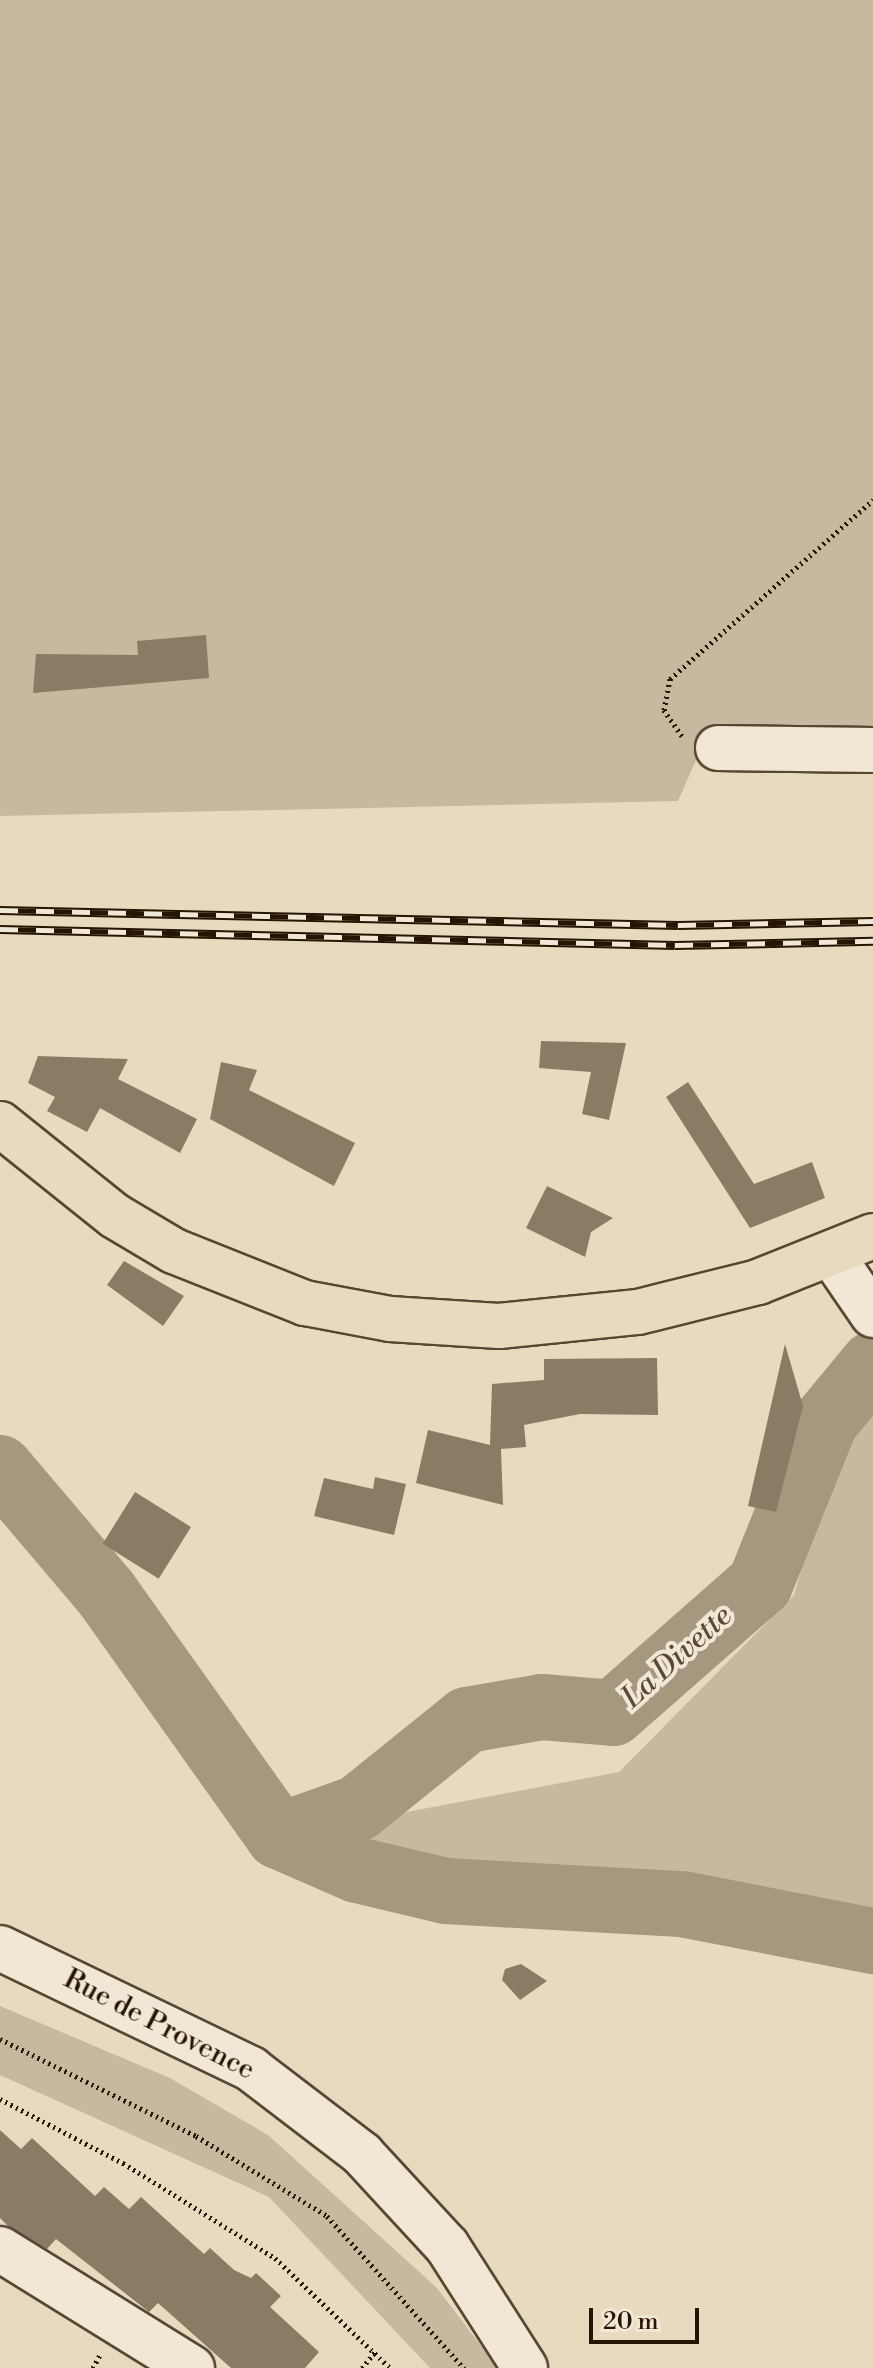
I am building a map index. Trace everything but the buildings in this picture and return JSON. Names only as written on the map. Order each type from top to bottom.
[{"type":"main road","points":[[0,1124],[115,1216],[174,1251],[305,1303],[390,1319],[499,1326],[638,1312],[758,1282],[873,1236]]},
{"type":"street","points":[[718,748],[873,750]]},
{"type":"street","points":[[831,1254],[873,1315]]},
{"type":"street","name":"Rue de Provence","points":[[0,1948],[251,2069],[362,2154],[447,2246],[525,2368]]},
{"type":"street","points":[[0,2249],[192,2368]]},
{"type":"path","points":[[718,748],[695,745],[669,722],[670,679],[873,500]]},
{"type":"path","points":[[0,2039],[196,2136],[327,2216],[464,2368]]},
{"type":"path","points":[[0,2099],[123,2163],[275,2258],[390,2368]]},
{"type":"path","points":[[362,2368],[375,2352]]},
{"type":"path","points":[[93,2368],[99,2357]]},
{"type":"shaded area","points":[[0,0],[873,0],[873,732],[707,735],[678,801],[0,816]]},
{"type":"shaded area","points":[[873,1390],[873,1923],[665,1891],[450,1924],[333,1890],[279,1836],[619,1772],[794,1595],[836,1443]]},
{"type":"shaded area","points":[[0,2006],[170,2078],[268,2135],[436,2287],[498,2368],[430,2368],[269,2197],[0,2075]]},
{"type":"waterway","name":"La Divette","points":[[279,1836],[358,1808],[467,1720],[542,1707],[613,1713],[760,1584],[825,1422],[873,1364]]},
{"type":"waterway","name":"La Divette","points":[[0,1468],[106,1593],[279,1836],[357,1870],[446,1891],[682,1904],[873,1941]]},
{"type":"railway","points":[[0,910],[678,925],[873,921]]},
{"type":"railway","points":[[0,929],[675,945],[873,941]]}]
